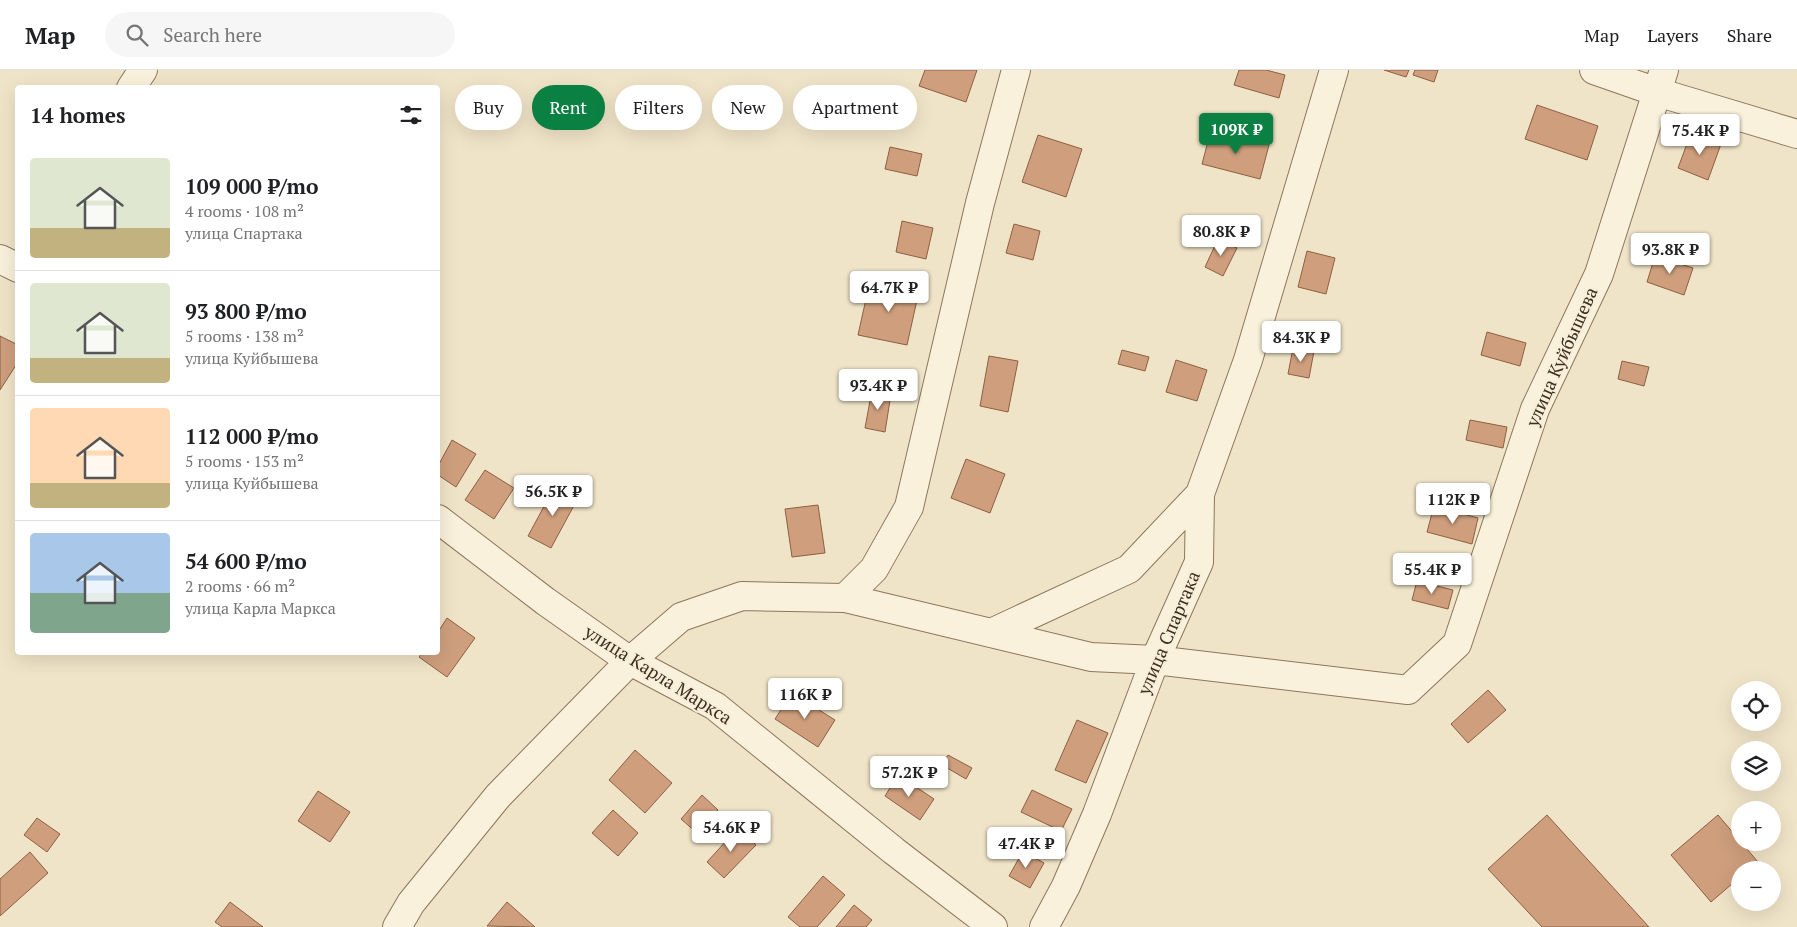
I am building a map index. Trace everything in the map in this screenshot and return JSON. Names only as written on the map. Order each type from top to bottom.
[{"type":"street","points":[[133,85],[143,70]]},
{"type":"street","points":[[845,598],[874,569],[909,507],[980,203],[1016,70]]},
{"type":"street","name":"улица Спартака","points":[[1044,927],[1066,886],[1097,814],[1155,660],[1199,562],[1200,494],[1248,360],[1334,70]]},
{"type":"street","points":[[1594,70],[1660,81],[1797,134]]},
{"type":"street","name":"улица Куйбышева","points":[[1155,660],[1408,690],[1457,644],[1535,409],[1599,274],[1660,81]]},
{"type":"street","points":[[0,259],[15,266]]},
{"type":"street","points":[[991,632],[1129,569],[1200,494]]},
{"type":"street","name":"улица Карла Маркса","points":[[440,521],[545,601],[630,661],[715,706],[894,851],[993,927]]},
{"type":"street","points":[[397,927],[411,904],[498,796],[630,661],[681,617],[742,596],[845,598],[1091,657],[1155,660]]},
{"type":"building","points":[[925,70],[977,70],[966,102],[919,86]]},
{"type":"building","points":[[1239,70],[1266,70],[1285,75],[1279,98],[1234,85]]},
{"type":"building","points":[[1384,70],[1409,70],[1406,77]]},
{"type":"building","points":[[1415,70],[1438,70],[1434,82],[1413,75]]},
{"type":"building","points":[[1537,105],[1598,126],[1587,160],[1525,139]]},
{"type":"building","points":[[1211,130],[1269,145],[1260,179],[1202,164]]},
{"type":"building","points":[[1691,133],[1721,144],[1708,180],[1678,168]]},
{"type":"building","points":[[1038,135],[1082,149],[1066,197],[1022,182]]},
{"type":"building","points":[[890,147],[922,154],[917,176],[885,169]]},
{"type":"building","points":[[902,221],[933,228],[926,259],[896,252]]},
{"type":"building","points":[[1014,224],[1040,231],[1033,260],[1006,253]]},
{"type":"building","points":[[1218,239],[1237,248],[1223,276],[1205,267]]},
{"type":"building","points":[[1307,251],[1335,258],[1326,294],[1298,287]]},
{"type":"building","points":[[1655,256],[1693,268],[1684,295],[1647,282]]},
{"type":"building","points":[[870,281],[919,291],[907,345],[858,335]]},
{"type":"building","points":[[1487,332],[1526,343],[1520,366],[1481,355]]},
{"type":"building","points":[[0,336],[15,344],[15,367],[0,390]]},
{"type":"building","points":[[1293,348],[1314,351],[1309,378],[1288,374]]},
{"type":"building","points":[[1122,350],[1149,357],[1145,371],[1118,364]]},
{"type":"building","points":[[989,356],[1018,361],[1008,412],[980,406]]},
{"type":"building","points":[[1176,360],[1207,370],[1197,401],[1166,392]]},
{"type":"building","points":[[1622,361],[1649,367],[1644,386],[1618,379]]},
{"type":"building","points":[[872,390],[891,394],[885,432],[865,428]]},
{"type":"building","points":[[1470,420],[1507,427],[1503,448],[1466,440]]},
{"type":"building","points":[[452,440],[476,454],[456,487],[440,476],[440,462]]},
{"type":"building","points":[[966,459],[1005,474],[990,513],[951,498]]},
{"type":"building","points":[[485,470],[514,488],[494,519],[465,500]]},
{"type":"building","points":[[555,486],[578,498],[551,548],[528,536]]},
{"type":"building","points":[[818,505],[825,553],[792,557],[785,509]]},
{"type":"building","points":[[1434,506],[1478,518],[1472,544],[1427,532]]},
{"type":"building","points":[[1417,581],[1453,590],[1448,609],[1412,600]]},
{"type":"building","points":[[447,618],[475,638],[447,677],[419,657],[421,655],[440,655],[440,629]]},
{"type":"building","points":[[1488,690],[1506,710],[1468,743],[1451,724]]},
{"type":"building","points":[[792,693],[835,720],[818,747],[775,719]]},
{"type":"building","points":[[1077,720],[1108,733],[1086,783],[1055,770]]},
{"type":"building","points":[[635,750],[672,783],[645,813],[609,780]]},
{"type":"building","points":[[948,755],[972,768],[966,779],[942,765]]},
{"type":"building","points":[[898,775],[934,799],[920,820],[885,796]]},
{"type":"building","points":[[1032,790],[1072,809],[1061,831],[1021,812]]},
{"type":"building","points":[[318,791],[350,812],[330,842],[298,821]]},
{"type":"building","points":[[702,795],[718,810],[697,833],[681,819]]},
{"type":"building","points":[[613,810],[638,833],[618,856],[592,833]]},
{"type":"building","points":[[1547,815],[1649,927],[1542,927],[1488,869]]},
{"type":"building","points":[[1718,815],[1731,830],[1731,851],[1749,851],[1757,861],[1731,861],[1731,885],[1711,902],[1671,855]]},
{"type":"building","points":[[37,818],[60,834],[47,852],[24,835]]},
{"type":"building","points":[[738,828],[756,845],[724,878],[707,862]]},
{"type":"building","points":[[1023,851],[1044,863],[1030,888],[1009,876]]},
{"type":"building","points":[[30,852],[48,873],[0,916],[0,879]]},
{"type":"building","points":[[823,876],[845,895],[817,927],[800,927],[788,917]]},
{"type":"building","points":[[230,902],[263,927],[222,927],[215,922]]},
{"type":"building","points":[[507,902],[535,927],[487,926]]},
{"type":"building","points":[[854,905],[872,920],[866,927],[836,927]]}]
